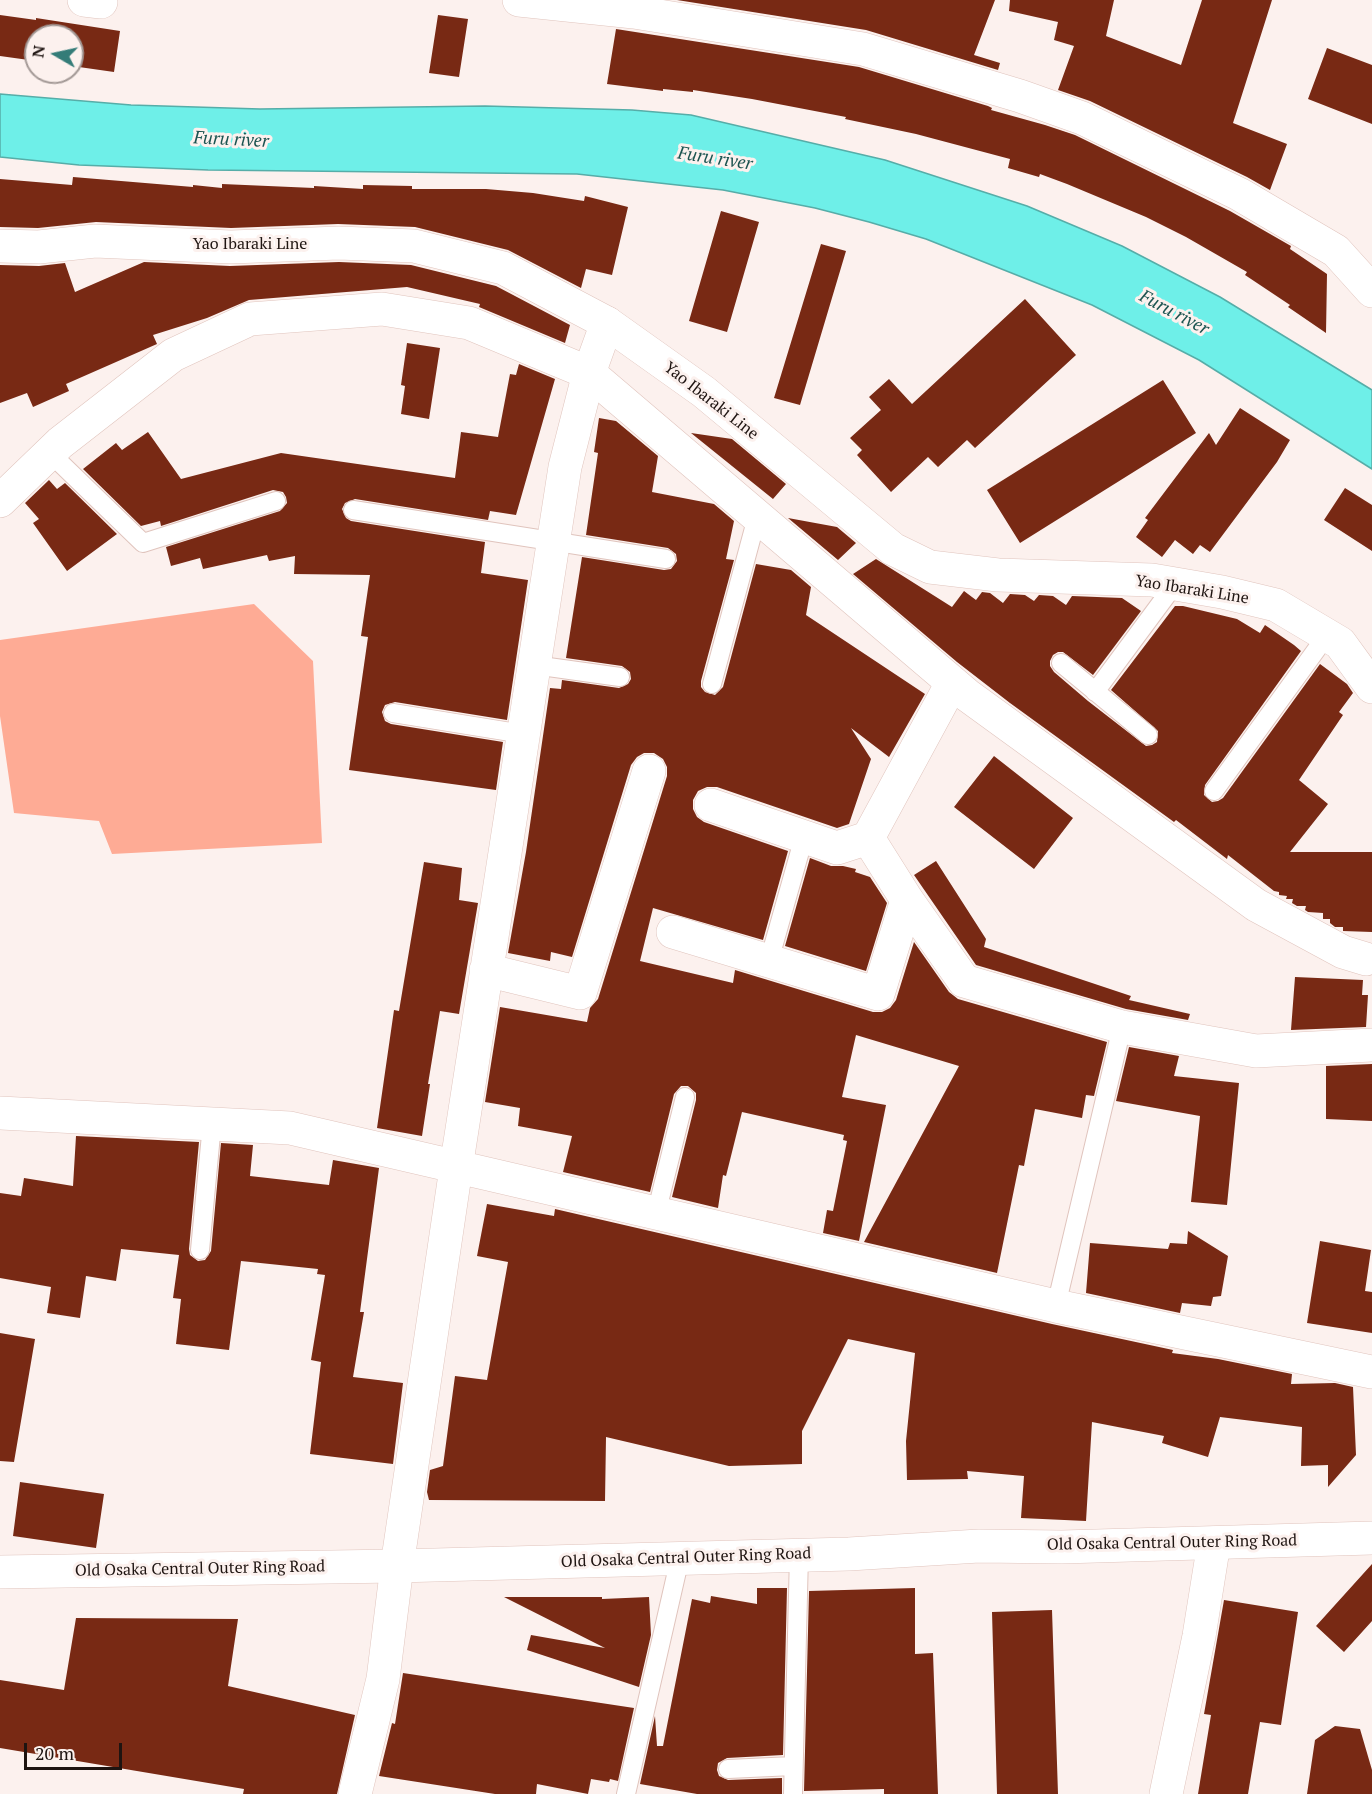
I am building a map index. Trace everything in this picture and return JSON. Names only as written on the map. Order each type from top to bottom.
[{"type":"street","points":[[519,0],[634,12],[863,49],[1020,96],[1082,118],[1239,194],[1336,251],[1372,291]]},
{"type":"street","name":"Yao Ibaraki Line","points":[[0,246],[39,247],[95,241],[231,247],[339,243],[414,246],[503,268],[607,323],[704,392],[893,549],[930,567],[998,575],[1152,580],[1222,592],[1276,606],[1340,643],[1372,687]]},
{"type":"street","points":[[0,501],[50,453],[173,355],[250,319],[382,309],[469,324],[589,373],[952,683],[1256,905],[1343,952],[1366,959]]},
{"type":"street","points":[[355,1794],[383,1679],[397,1566],[456,1168],[565,467],[589,373],[607,323]]},
{"type":"street","points":[[711,805],[837,848],[868,838],[952,683]]},
{"type":"street","points":[[486,970],[580,993],[649,771]]},
{"type":"street","points":[[868,838],[964,981],[1122,1028],[1256,1051],[1372,1045]]},
{"type":"street","points":[[672,932],[878,994],[908,900]]},
{"type":"street","points":[[0,1113],[290,1128],[1056,1306],[1372,1372]]},
{"type":"street","name":"Old Osaka Central Outer Ring Road","points":[[0,1572],[397,1566],[799,1555],[979,1546],[1062,1547],[1372,1538]]},
{"type":"street","points":[[1166,1794],[1199,1636],[1214,1543]]},
{"type":"lane","points":[[50,453],[143,543],[276,501]]},
{"type":"lane","points":[[353,510],[666,559]]},
{"type":"lane","points":[[712,684],[757,517]]},
{"type":"lane","points":[[1095,692],[1175,584]]},
{"type":"lane","points":[[1214,791],[1327,635]]},
{"type":"lane","points":[[1061,663],[1148,735]]},
{"type":"lane","points":[[534,665],[620,677]]},
{"type":"lane","points":[[393,713],[523,734]]},
{"type":"lane","points":[[769,961],[804,837]]},
{"type":"lane","points":[[1056,1306],[1122,1028]]},
{"type":"lane","points":[[656,1214],[685,1097]]},
{"type":"lane","points":[[200,1250],[212,1124]]},
{"type":"lane","points":[[793,1794],[799,1555]]},
{"type":"lane","points":[[626,1794],[680,1558]]},
{"type":"lane","points":[[728,1769],[793,1766]]},
{"type":"shaded area","points":[[254,604],[313,661],[322,843],[112,854],[99,821],[14,813],[0,716],[0,640]]},
{"type":"water","name":"Furu river","points":[[0,94],[131,105],[260,109],[485,106],[632,110],[691,115],[885,160],[1027,206],[1122,246],[1220,297],[1372,390],[1372,469],[1199,360],[1092,305],[926,239],[869,222],[815,208],[723,190],[577,174],[208,170],[79,165],[0,157]]},
{"type":"building","points":[[677,0],[995,0],[974,55],[1000,63],[998,70],[866,30]]},
{"type":"building","points":[[1010,0],[1114,0],[1106,36],[1181,65],[1202,0],[1272,0],[1233,123],[1287,144],[1270,190],[1090,101],[1058,90],[1074,46],[1054,40],[1058,22],[1009,11]]},
{"type":"building","points":[[0,15],[75,24],[24,24],[24,59],[0,56]]},
{"type":"building","points":[[438,15],[468,19],[459,77],[429,73]]},
{"type":"building","points":[[84,25],[120,31],[114,72],[84,68]]},
{"type":"building","points":[[616,29],[859,67],[1075,135],[1230,211],[1291,246],[1290,249],[1327,274],[1326,333],[1288,307],[1290,305],[1245,275],[1247,272],[1186,237],[1146,217],[1067,184],[1040,174],[1039,177],[1008,168],[1010,159],[916,134],[845,119],[846,117],[752,99],[693,90],[693,92],[663,89],[663,91],[607,84]]},
{"type":"building","points":[[1327,48],[1372,65],[1372,124],[1308,99]]},
{"type":"building","points":[[73,177],[222,188],[222,184],[363,189],[363,185],[412,186],[412,189],[486,189],[584,201],[585,196],[628,207],[612,275],[586,269],[581,288],[508,250],[415,227],[338,224],[231,228],[96,222],[38,228],[0,227],[0,179],[72,185]]},
{"type":"building","points":[[721,211],[759,222],[727,332],[689,321]]},
{"type":"building","points":[[821,244],[846,251],[800,405],[774,398]]},
{"type":"building","points":[[144,262],[230,266],[339,262],[411,265],[496,286],[570,325],[565,343],[479,307],[480,304],[407,287],[249,300],[207,318],[153,335],[157,344],[66,384],[69,391],[33,407],[27,393],[0,403],[0,265],[39,266],[65,263],[75,292]]},
{"type":"building","points":[[1025,299],[1076,355],[975,448],[967,440],[938,467],[928,457],[891,492],[857,455],[862,450],[850,438],[881,410],[869,397],[889,379],[912,404]]},
{"type":"building","points":[[407,343],[440,348],[429,419],[401,414],[405,386],[401,385]]},
{"type":"building","points":[[519,364],[555,379],[516,515],[490,511],[488,520],[355,499],[345,503],[342,509],[346,518],[351,521],[485,542],[481,573],[528,580],[507,720],[395,702],[385,705],[382,712],[385,721],[391,724],[503,742],[496,790],[349,770],[368,637],[361,636],[370,575],[294,574],[295,556],[269,561],[267,555],[203,569],[200,558],[171,566],[166,547],[280,511],[287,503],[283,492],[273,490],[161,526],[160,521],[141,526],[83,469],[116,443],[122,450],[148,432],[181,479],[281,453],[455,478],[461,432],[498,437],[510,374],[516,375]]},
{"type":"building","points":[[1163,380],[1196,433],[1020,543],[987,490]]},
{"type":"building","points":[[1240,408],[1290,440],[1277,462],[1210,552],[1200,545],[1193,554],[1175,540],[1162,557],[1136,537],[1148,520],[1145,518],[1209,433],[1216,445]]},
{"type":"building","points":[[599,418],[616,421],[658,456],[652,492],[714,504],[734,521],[726,559],[734,560],[701,681],[701,687],[705,692],[715,695],[723,687],[756,564],[791,570],[811,587],[806,615],[925,694],[889,757],[851,728],[871,759],[849,824],[837,828],[717,787],[707,787],[698,791],[693,800],[693,809],[697,817],[704,822],[788,851],[763,940],[653,908],[640,961],[733,983],[735,970],[873,1012],[882,1012],[890,1008],[896,1000],[914,942],[949,992],[958,999],[1107,1042],[1094,1096],[1086,1095],[1082,1118],[1035,1109],[1024,1166],[1019,1165],[997,1273],[864,1242],[959,1066],[856,1035],[842,1097],[886,1105],[859,1241],[823,1233],[827,1210],[833,1211],[847,1141],[843,1140],[844,1135],[742,1112],[726,1176],[723,1175],[718,1208],[672,1197],[696,1100],[696,1093],[688,1086],[681,1086],[674,1094],[650,1192],[563,1172],[572,1136],[518,1126],[520,1108],[485,1102],[500,1007],[587,1022],[590,1008],[598,999],[667,776],[667,767],[663,759],[654,753],[644,753],[637,757],[631,765],[572,957],[551,952],[550,961],[508,953],[526,852],[550,688],[561,689],[562,680],[619,688],[628,684],[631,679],[630,672],[622,666],[566,658],[582,557],[664,570],[671,569],[677,561],[676,554],[668,548],[586,535],[598,453],[594,452]]},
{"type":"building","points":[[691,433],[732,439],[786,484],[773,499]]},
{"type":"building","points":[[49,480],[57,489],[65,483],[117,534],[67,571],[33,523],[39,519],[25,503]]},
{"type":"building","points":[[1345,488],[1372,505],[1372,551],[1324,520]]},
{"type":"building","points":[[788,518],[837,527],[856,543],[838,560]]},
{"type":"building","points":[[876,559],[952,607],[964,591],[976,600],[982,592],[990,593],[1003,603],[1010,594],[1025,595],[1034,601],[1039,595],[1053,596],[1066,605],[1072,596],[1122,598],[1141,611],[1093,675],[1063,652],[1053,655],[1050,666],[1088,701],[1146,746],[1157,742],[1158,731],[1111,690],[1175,606],[1237,619],[1260,633],[1265,625],[1294,645],[1301,651],[1205,785],[1204,795],[1212,802],[1223,798],[1320,664],[1347,684],[1353,693],[1339,712],[1343,715],[1299,780],[1328,804],[1290,852],[1372,852],[1372,932],[1343,931],[1343,927],[1335,927],[1330,923],[1330,919],[1323,919],[1323,913],[1308,912],[1305,910],[1306,906],[1297,906],[1292,903],[1293,899],[1286,899],[1287,896],[1279,895],[1279,892],[1274,891],[1228,855],[1227,859],[1176,820],[1174,822],[1010,703],[957,662],[853,574]]},
{"type":"building","points":[[994,756],[1073,818],[1034,869],[954,807]]},
{"type":"building","points":[[810,858],[831,866],[856,869],[855,872],[870,877],[887,903],[866,971],[785,946]]},
{"type":"building","points":[[936,861],[986,939],[984,947],[1131,996],[1129,1000],[1190,1014],[1188,1020],[1126,1009],[976,965],[914,875]]},
{"type":"building","points":[[424,862],[462,868],[459,900],[478,903],[459,1014],[440,1011],[422,1136],[377,1128],[394,1010],[399,1011]]},
{"type":"building","points":[[1295,977],[1363,980],[1362,995],[1368,995],[1366,1027],[1291,1030]]},
{"type":"building","points":[[1129,1047],[1179,1056],[1174,1076],[1239,1083],[1227,1205],[1191,1202],[1200,1116],[1116,1101]]},
{"type":"building","points":[[1372,1064],[1372,1121],[1326,1119],[1326,1066]]},
{"type":"building","points":[[76,1136],[199,1142],[189,1249],[190,1255],[198,1261],[205,1260],[211,1251],[221,1143],[253,1145],[250,1176],[329,1185],[333,1160],[379,1168],[360,1312],[364,1312],[353,1377],[403,1383],[393,1464],[310,1454],[321,1362],[311,1360],[325,1275],[317,1274],[318,1269],[241,1261],[229,1350],[176,1344],[181,1299],[173,1298],[179,1255],[121,1249],[116,1281],[86,1276],[80,1318],[47,1313],[51,1287],[0,1278],[0,1193],[21,1196],[24,1178],[73,1186]]},
{"type":"building","points":[[487,1204],[554,1216],[555,1209],[1173,1350],[1172,1353],[1218,1359],[1292,1374],[1291,1384],[1335,1383],[1353,1387],[1356,1455],[1328,1487],[1328,1465],[1301,1466],[1302,1427],[1220,1417],[1208,1457],[1162,1443],[1164,1436],[1092,1422],[1086,1521],[1021,1518],[1024,1476],[967,1471],[968,1479],[907,1480],[906,1441],[915,1353],[848,1339],[802,1431],[802,1464],[729,1466],[606,1437],[605,1501],[429,1500],[427,1492],[430,1470],[443,1466],[455,1376],[487,1380],[508,1262],[477,1256]]},
{"type":"building","points":[[1188,1231],[1228,1256],[1221,1296],[1213,1297],[1211,1306],[1182,1303],[1180,1313],[1086,1293],[1090,1243],[1168,1249],[1170,1243],[1187,1244]]},
{"type":"building","points":[[1320,1241],[1371,1250],[1365,1291],[1372,1292],[1372,1333],[1307,1323]]},
{"type":"building","points":[[0,1333],[35,1339],[14,1462],[0,1461]]},
{"type":"building","points":[[20,1482],[104,1494],[96,1548],[13,1536]]},
{"type":"building","points":[[1372,1564],[1372,1621],[1344,1652],[1316,1626]]},
{"type":"building","points":[[757,1588],[787,1588],[783,1755],[727,1758],[718,1763],[717,1770],[719,1776],[728,1780],[782,1778],[782,1794],[697,1794],[640,1784],[655,1716],[657,1746],[663,1746],[692,1599],[710,1603],[711,1596],[757,1604]]},
{"type":"building","points":[[915,1588],[915,1654],[933,1653],[938,1794],[884,1794],[884,1789],[804,1791],[809,1591]]},
{"type":"building","points":[[504,1597],[602,1597],[602,1599],[649,1597],[651,1635],[639,1687],[527,1650],[531,1635],[605,1648]]},
{"type":"building","points":[[1224,1600],[1298,1612],[1281,1725],[1260,1722],[1248,1794],[1198,1794],[1211,1715],[1204,1714]]},
{"type":"building","points":[[1052,1610],[1058,1794],[997,1794],[992,1612]]},
{"type":"building","points":[[76,1618],[238,1619],[228,1686],[355,1715],[337,1794],[243,1794],[244,1789],[0,1748],[0,1680],[64,1690]]},
{"type":"building","points":[[403,1673],[634,1708],[618,1781],[591,1779],[588,1794],[537,1784],[536,1794],[495,1794],[379,1776],[392,1723],[395,1724]]},
{"type":"building","points":[[1335,1726],[1360,1729],[1372,1770],[1372,1794],[1307,1794],[1315,1740]]}]
